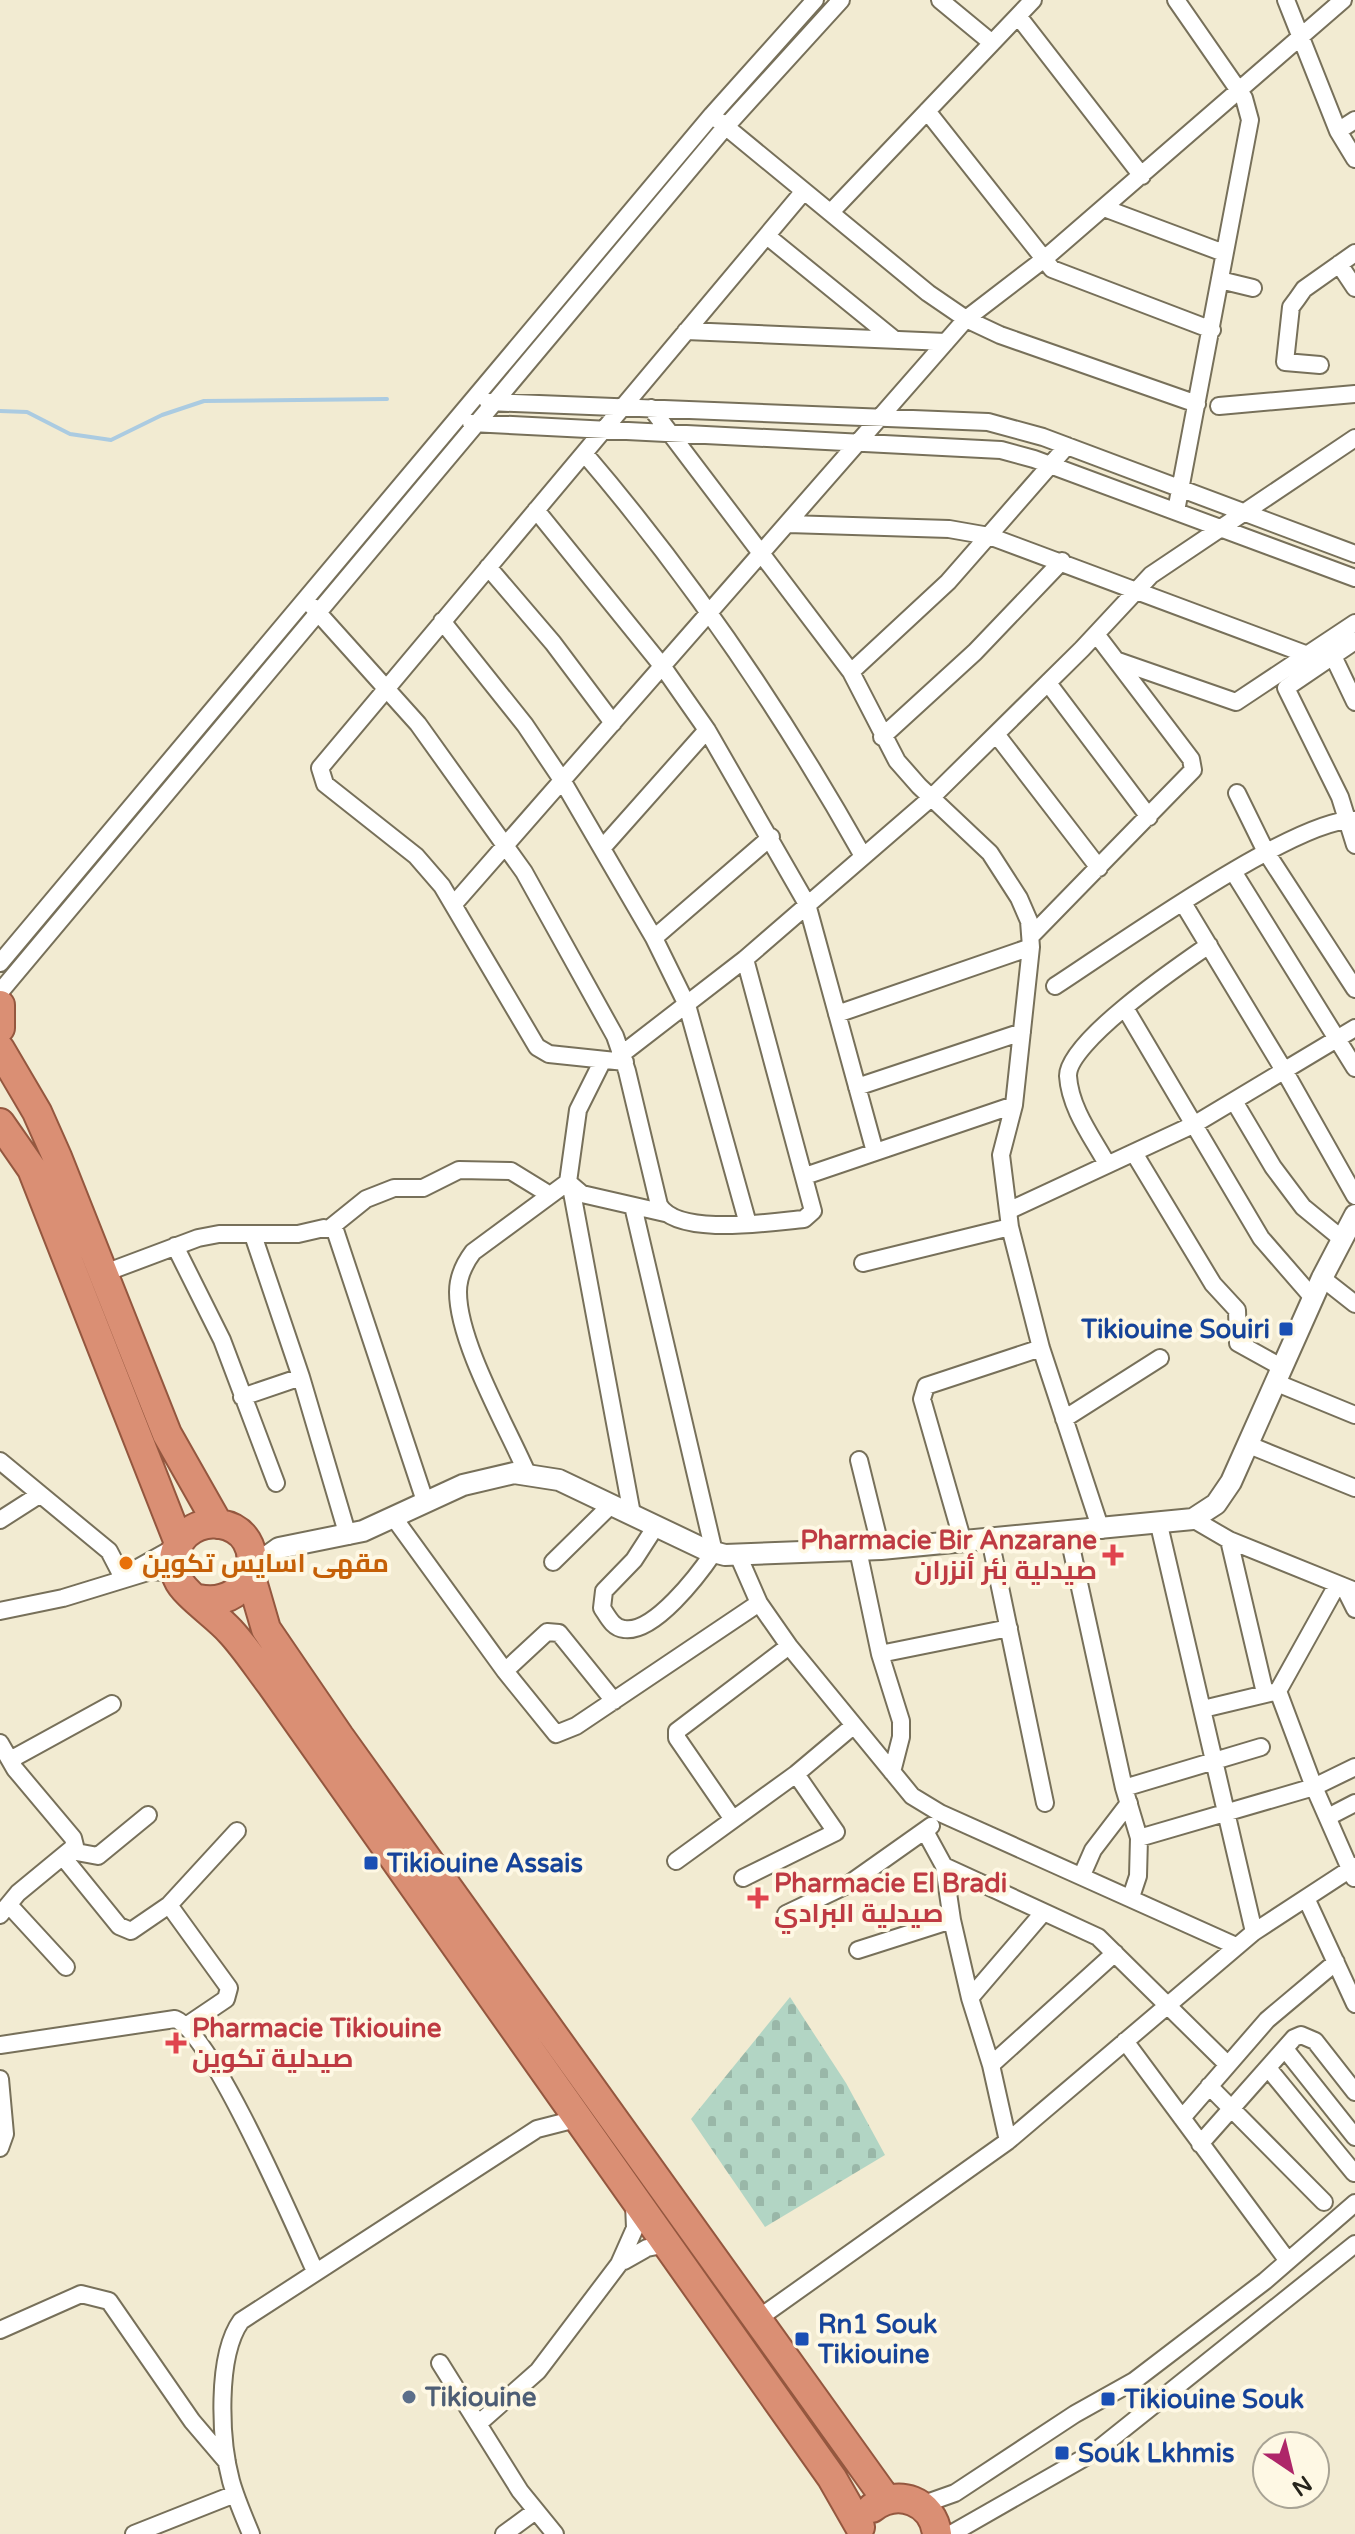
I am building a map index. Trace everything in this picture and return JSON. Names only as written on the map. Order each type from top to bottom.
[{"type":"highway","points":[[0,1005],[0,1028]]},
{"type":"highway","points":[[0,1049],[52,1145],[167,1434],[228,1528],[250,1549],[251,1571],[266,1629],[586,2086],[759,2318],[886,2499]]},
{"type":"highway","points":[[0,1123],[32,1169],[177,1554],[182,1587],[231,1632],[271,1684],[628,2185],[832,2478],[860,2530]]},
{"type":"highway","points":[[177,1554],[189,1531],[203,1525],[228,1528]]},
{"type":"highway","points":[[198,1599],[211,1601],[235,1594],[251,1571]]},
{"type":"highway","points":[[860,2530],[874,2505],[898,2497],[921,2505],[931,2515],[937,2534]]},
{"type":"street","points":[[0,963],[712,115],[815,0]]},
{"type":"street","points":[[0,992],[726,127],[841,0]]},
{"type":"street","points":[[940,0],[992,43]]},
{"type":"street","points":[[831,212],[1033,0]]},
{"type":"street","points":[[1176,0],[1240,91],[1248,105],[1250,120],[1183,488],[1176,511]]},
{"type":"street","points":[[1286,0],[1338,131],[1355,159]]},
{"type":"street","points":[[454,904],[966,319],[1043,260],[1343,0]]},
{"type":"street","points":[[1018,16],[1142,176]]},
{"type":"street","points":[[927,111],[1043,260],[1064,276],[1212,330]]},
{"type":"street","points":[[712,115],[966,319],[1000,335],[1197,404]]},
{"type":"street","points":[[1338,131],[1355,120]]},
{"type":"street","points":[[804,191],[323,764],[320,778],[416,856],[454,904],[532,1042],[549,1054],[603,1060],[623,1058],[745,959],[931,798],[1048,683],[1135,590],[1241,511],[1355,438]]},
{"type":"street","points":[[1104,208],[1224,253]]},
{"type":"street","points":[[767,236],[895,340]]},
{"type":"street","points":[[1320,365],[1285,362],[1291,307],[1304,289],[1355,253]]},
{"type":"street","points":[[1339,264],[1355,288]]},
{"type":"street","points":[[1220,280],[1253,288]]},
{"type":"street","points":[[686,331],[946,342]]},
{"type":"street","points":[[1219,406],[1355,394]]},
{"type":"street","points":[[472,401],[988,422],[1067,446],[1355,554]]},
{"type":"street","points":[[651,408],[851,672],[882,737],[902,767],[931,798],[970,831],[1004,873],[1019,898],[1031,942],[1014,1105],[1001,1155],[1009,1219],[1041,1348],[1101,1530]]},
{"type":"street","points":[[453,423],[983,447],[1051,465],[1355,578]]},
{"type":"street","points":[[851,672],[921,610],[1067,446]]},
{"type":"street","points":[[584,453],[710,611],[791,731],[863,856]]},
{"type":"street","points":[[536,510],[663,667],[707,730],[807,904],[875,1152]]},
{"type":"street","points":[[788,524],[949,529],[989,536],[1308,655]]},
{"type":"street","points":[[882,737],[975,652],[1062,561]]},
{"type":"street","points":[[488,567],[553,643],[613,723]]},
{"type":"street","points":[[305,599],[387,687],[507,845],[577,964],[623,1058],[659,1205],[665,1213]]},
{"type":"street","points":[[442,621],[501,693],[562,780],[604,846],[654,938],[687,1005],[748,1224]]},
{"type":"street","points":[[1117,660],[1231,702],[1240,701],[1355,623]]},
{"type":"street","points":[[837,1014],[1031,942],[1191,773],[1194,762],[1096,634]]},
{"type":"street","points":[[1355,641],[1286,688],[1351,820],[1355,845]]},
{"type":"street","points":[[1333,656],[1355,702]]},
{"type":"street","points":[[1048,683],[1149,817]]},
{"type":"street","points":[[604,846],[707,730]]},
{"type":"street","points":[[996,734],[1099,868]]},
{"type":"street","points":[[1237,793],[1266,852],[1355,989]]},
{"type":"street","points":[[1055,986],[1266,852],[1335,821],[1351,820]]},
{"type":"street","points":[[654,938],[771,837]]},
{"type":"street","points":[[1234,873],[1355,1068]]},
{"type":"street","points":[[1183,903],[1285,1072],[1355,1196]]},
{"type":"street","points":[[1107,1164],[1075,1106],[1070,1064],[1076,1053],[1125,1008],[1209,945]]},
{"type":"street","points":[[570,1185],[582,1194],[699,1223],[748,1224],[807,1218],[813,1206],[745,959]]},
{"type":"street","points":[[1125,1008],[1261,1238],[1314,1299]]},
{"type":"street","points":[[863,1263],[1009,1219],[1107,1164],[1195,1124],[1338,1041],[1355,1028]]},
{"type":"street","points":[[857,1087],[1022,1032]]},
{"type":"street","points":[[603,1060],[578,1110],[570,1185],[632,1514]]},
{"type":"street","points":[[1234,1101],[1273,1167],[1303,1207],[1342,1239]]},
{"type":"street","points":[[805,1176],[1014,1105]]},
{"type":"street","points":[[1134,1153],[1213,1284],[1237,1310],[1238,1343],[1280,1376],[1355,1415]]},
{"type":"street","points":[[102,1274],[175,1246],[219,1234],[298,1234],[330,1228],[350,1210],[382,1191],[423,1188],[459,1170],[511,1171],[550,1195]]},
{"type":"street","points":[[527,1473],[473,1350],[460,1315],[458,1290],[462,1267],[473,1252],[550,1195],[570,1185]]},
{"type":"street","points":[[633,1206],[714,1552]]},
{"type":"street","points":[[251,1571],[279,1548],[348,1536],[482,1479],[527,1473],[559,1480],[714,1552],[738,1555],[881,1549],[1159,1525],[1193,1519],[1224,1494],[1249,1445],[1322,1278],[1355,1215]]},
{"type":"street","points":[[330,1228],[338,1235],[425,1501]]},
{"type":"street","points":[[253,1235],[301,1377],[348,1536]]},
{"type":"street","points":[[175,1246],[206,1305],[276,1483]]},
{"type":"street","points":[[1322,1278],[1355,1304]]},
{"type":"street","points":[[963,1542],[922,1399],[926,1386],[1041,1348]]},
{"type":"street","points":[[1064,1419],[1160,1358]]},
{"type":"street","points":[[242,1397],[301,1377]]},
{"type":"street","points":[[1249,1445],[1355,1488]]},
{"type":"street","points":[[859,1460],[881,1549]]},
{"type":"street","points":[[0,1461],[109,1551],[123,1578]]},
{"type":"street","points":[[0,1520],[39,1495]]},
{"type":"street","points":[[553,1562],[612,1504]]},
{"type":"street","points":[[394,1518],[505,1671],[556,1734],[562,1735],[759,1603]]},
{"type":"street","points":[[1193,1519],[1229,1540],[1346,1588],[1355,1609]]},
{"type":"street","points":[[1159,1525],[1254,1932]]},
{"type":"street","points":[[656,1526],[634,1560],[604,1591],[602,1608],[614,1625],[626,1630],[644,1625],[662,1612],[714,1552]]},
{"type":"street","points":[[228,1528],[298,1543]]},
{"type":"street","points":[[1068,1533],[1126,1796],[1139,1838],[1138,1876],[1131,1897]]},
{"type":"street","points":[[990,1539],[1045,1803]]},
{"type":"street","points":[[759,2318],[1008,2141],[1254,1932],[1354,1871],[1272,1692],[1229,1540]]},
{"type":"street","points":[[858,1550],[880,1654],[901,1721],[901,1737],[892,1772]]},
{"type":"street","points":[[0,1611],[63,1598],[123,1578],[177,1554]]},
{"type":"street","points":[[123,1578],[157,1571],[177,1554]]},
{"type":"street","points":[[738,1555],[759,1603],[789,1646],[912,1796],[940,1813],[1236,1946]]},
{"type":"street","points":[[1203,1709],[1272,1692],[1346,1588]]},
{"type":"street","points":[[880,1654],[1009,1628]]},
{"type":"street","points":[[505,1671],[547,1632],[559,1633],[614,1701]]},
{"type":"street","points":[[732,1818],[677,1738],[677,1731],[789,1646]]},
{"type":"street","points":[[10,1760],[112,1704]]},
{"type":"street","points":[[676,1861],[796,1774],[853,1726]]},
{"type":"street","points":[[0,1743],[10,1760],[73,1838],[67,1854],[5,1910],[66,1967]]},
{"type":"street","points":[[1082,1875],[1093,1850],[1126,1796],[1214,1761],[1261,1747]]},
{"type":"street","points":[[1139,1838],[1314,1787],[1355,1767]]},
{"type":"street","points":[[743,1878],[836,1832],[796,1774]]},
{"type":"street","points":[[1328,1817],[1355,1803]]},
{"type":"street","points":[[786,1914],[849,1884],[926,1833],[940,1813]]},
{"type":"street","points":[[67,1854],[98,1856],[148,1815]]},
{"type":"street","points":[[67,1854],[124,1931],[169,1905],[237,1831]]},
{"type":"street","points":[[926,1833],[944,1866],[952,1920],[970,1998],[991,2065],[1008,2141]]},
{"type":"street","points":[[944,1866],[1042,1914],[1098,1937],[1227,2064]]},
{"type":"street","points":[[1306,1898],[1355,2004]]},
{"type":"street","points":[[169,1905],[229,1988],[226,1999],[186,2026]]},
{"type":"street","points":[[970,1998],[1042,1914]]},
{"type":"street","points":[[858,1950],[952,1920]]},
{"type":"street","points":[[991,2065],[1115,1953]]},
{"type":"street","points":[[1182,2118],[1267,2020],[1336,1962]]},
{"type":"street","points":[[0,2045],[175,2019],[186,2026],[256,2137],[315,2271]]},
{"type":"street","points":[[1200,2144],[1294,2038],[1308,2036],[1355,2092]]},
{"type":"street","points":[[1125,2041],[1288,2261]]},
{"type":"street","points":[[1285,2049],[1355,2137]]},
{"type":"street","points":[[1268,2068],[1354,2173]]},
{"type":"street","points":[[0,2079],[5,2134],[0,2148]]},
{"type":"street","points":[[537,2129],[552,2110],[555,2086]]},
{"type":"street","points":[[1209,2086],[1324,2202]]},
{"type":"street","points":[[251,2534],[227,2463],[227,2347],[232,2333],[256,2309],[537,2129],[580,2118]]},
{"type":"street","points":[[478,2424],[538,2371],[619,2264],[635,2228],[634,2201],[628,2185]]},
{"type":"street","points":[[921,2505],[955,2493],[1075,2414],[1134,2381],[1288,2261],[1355,2203]]},
{"type":"street","points":[[619,2264],[637,2252],[667,2244]]},
{"type":"street","points":[[951,2534],[1096,2451],[1355,2244]]},
{"type":"street","points":[[0,2330],[81,2294],[109,2301],[192,2421],[227,2463]]},
{"type":"street","points":[[440,2363],[534,2512],[555,2534]]},
{"type":"street","points":[[134,2534],[235,2494]]},
{"type":"street","points":[[504,2534],[534,2512]]},
{"type":"green space","points":[[790,1997],[846,2083],[885,2155],[765,2227],[691,2119]]},
{"type":"waterway","points":[[0,411],[27,412],[70,434],[111,440],[162,415],[204,401],[387,399]]},
{"type":"place","name":"Tikiouine Souiri","points":[[1286,1329]]},
{"type":"place","name":"Pharmacie Bir Anzarane صيدلية بئر أنزران","points":[[1113,1555]]},
{"type":"place","name":"مقهى اسايس تكوين","points":[[126,1563]]},
{"type":"place","name":"Tikiouine Assais","points":[[371,1863]]},
{"type":"place","name":"Pharmacie El Bradi صيدلية البرادي","points":[[758,1898]]},
{"type":"place","name":"Pharmacie Tikiouine صيدلية تكوين","points":[[176,2043]]},
{"type":"place","name":"Rn1 Souk Tikiouine","points":[[802,2339]]},
{"type":"place","name":"Tikiouine","points":[[409,2397]]},
{"type":"place","name":"Tikiouine Souk","points":[[1108,2399]]},
{"type":"place","name":"Souk Lkhmis","points":[[1062,2453]]}]
